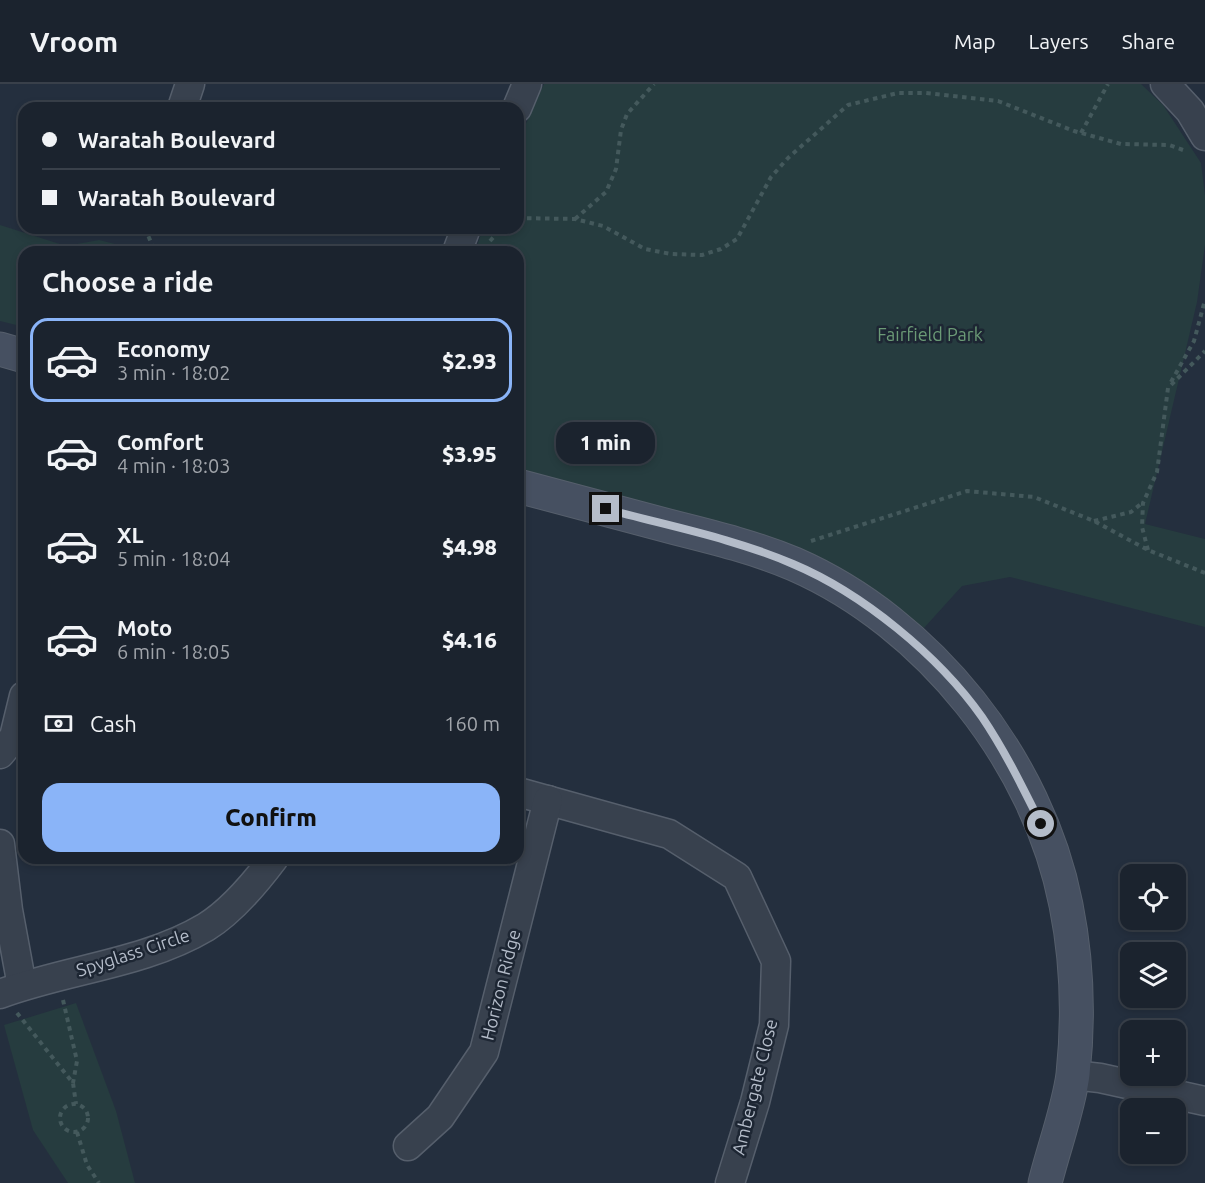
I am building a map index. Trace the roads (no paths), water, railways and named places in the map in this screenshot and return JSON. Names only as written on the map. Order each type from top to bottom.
[{"type":"street","points":[[184,102],[189,84]]},
{"type":"street","points":[[520,102],[527,84]]},
{"type":"street","points":[[1165,84],[1190,111],[1196,144]]},
{"type":"street","points":[[0,350],[18,354]]},
{"type":"street","points":[[524,488],[738,544],[795,564],[846,593],[888,622],[956,686],[981,717],[1018,778],[1041,824],[1066,904],[1076,967],[1073,1076],[1045,1183]]},
{"type":"street","points":[[0,754],[14,737],[18,721]]},
{"type":"street","name":"Ambergate Close","points":[[524,794],[669,834],[737,877],[776,961],[774,1025],[755,1102],[730,1183]]},
{"type":"street","name":"Horizon Ridge","points":[[408,1146],[440,1117],[484,1052],[548,800]]},
{"type":"street","points":[[0,844],[8,910],[8,991]]},
{"type":"street","name":"Spyglass Circle","points":[[8,991],[103,965],[178,941],[198,931],[236,901],[270,864]]},
{"type":"street","points":[[1073,1076],[1100,1078],[1205,1101]]},
{"type":"park label","name":"Fairfield Park","points":[[930,335]]}]
